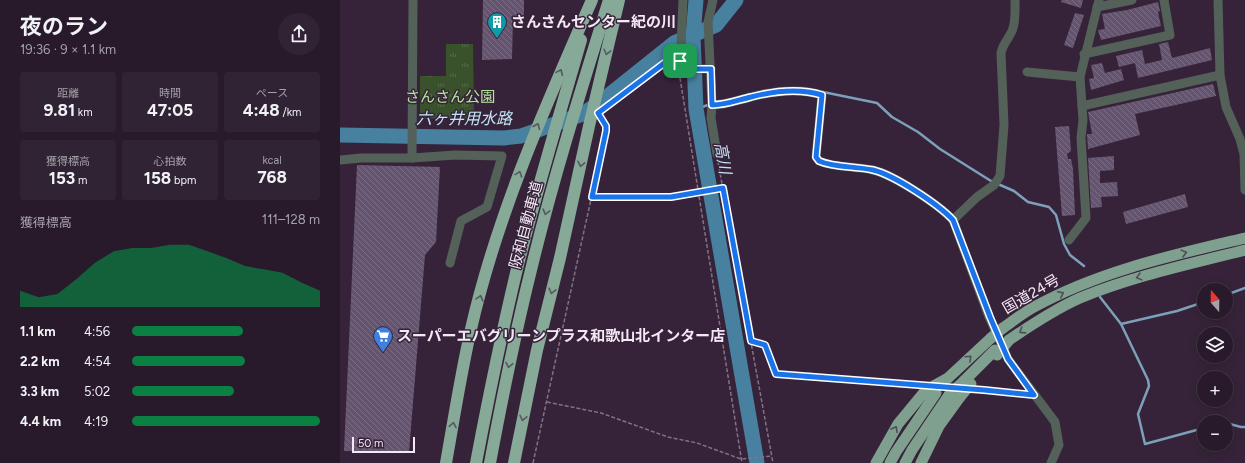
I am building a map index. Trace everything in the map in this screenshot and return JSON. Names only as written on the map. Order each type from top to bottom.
[{"type":"highway","name":"阪和自動車道","points":[[476,463],[516,272],[592,0]]},
{"type":"highway","points":[[446,463],[471,328],[495,246],[529,145],[544,107],[592,0]]},
{"type":"highway","name":"阪和自動車道","points":[[490,463],[504,389],[531,270],[578,99],[609,0]]},
{"type":"highway","points":[[514,463],[537,350],[560,258],[619,0]]},
{"type":"highway","name":"国道24号","points":[[890,463],[928,389],[948,378],[991,338],[1033,307],[1079,285],[1112,272],[1245,238]]},
{"type":"highway","name":"国道24号","points":[[954,396],[970,385],[996,353],[1009,340],[1043,318],[1079,298],[1126,281],[1245,250]]},
{"type":"highway","points":[[876,463],[898,424],[928,389]]},
{"type":"highway","points":[[905,463],[912,450],[954,396]]},
{"type":"highway","points":[[921,463],[954,396]]},
{"type":"street","points":[[412,158],[413,0]]},
{"type":"street","points":[[683,0],[681,67],[708,69]]},
{"type":"street","points":[[712,0],[708,22],[708,69],[712,105],[711,118],[717,154]]},
{"type":"street","points":[[953,220],[977,197],[995,184],[1000,176],[1004,125],[1001,53],[1003,44],[1012,32],[1015,22],[1015,0]]},
{"type":"street","points":[[1069,240],[1086,218],[1081,138],[1083,120],[1080,77],[1084,54],[1098,4],[1132,0]]},
{"type":"street","points":[[1084,54],[1170,35],[1164,0]]},
{"type":"street","points":[[1218,0],[1220,75],[1226,107],[1240,139],[1244,154],[1245,190]]},
{"type":"street","points":[[1027,72],[1080,77]]},
{"type":"street","points":[[1082,106],[1220,75]]},
{"type":"street","points":[[712,105],[721,105],[752,97],[782,92],[806,90],[822,95],[816,157],[819,161],[873,170],[887,174],[945,211],[953,220],[990,317],[1008,359],[1055,422],[1059,445],[1051,463]]},
{"type":"street","points":[[340,160],[455,155],[502,156],[487,207],[461,221],[450,263]]},
{"type":"path","points":[[534,463],[606,131],[606,126],[598,113],[667,61],[681,67],[680,87],[699,192],[742,463]]},
{"type":"path","points":[[717,154],[773,463]]},
{"type":"path","points":[[592,197],[671,197],[722,188]]},
{"type":"path","points":[[751,341],[765,345],[776,374],[928,389]]},
{"type":"path","points":[[970,385],[1034,395]]},
{"type":"path","points":[[547,402],[601,413],[668,437],[697,443],[742,459],[771,456]]},
{"type":"green space","name":"さんさん公園","points":[[446,44],[473,44],[474,120],[420,118],[420,76],[446,76]]},
{"type":"building","name":"さんさんセンター紀の川","points":[[483,0],[524,0],[524,19],[513,19],[512,59],[482,60]]},
{"type":"building","points":[[1062,0],[1083,0],[1081,8],[1061,2]]},
{"type":"building","points":[[1158,2],[1160,11],[1158,12],[1161,26],[1101,40],[1098,30],[1105,29],[1102,14],[1127,10]]},
{"type":"building","points":[[1075,13],[1084,15],[1073,48],[1064,45]]},
{"type":"building","points":[[1168,42],[1172,58],[1210,48],[1212,60],[1138,78],[1135,63],[1119,67],[1116,56],[1142,50],[1145,64],[1162,60],[1159,44]]},
{"type":"building","points":[[1102,63],[1105,73],[1121,69],[1124,80],[1091,90],[1089,79],[1094,78],[1091,65]]},
{"type":"building","points":[[1213,84],[1216,96],[1135,114],[1140,135],[1088,149],[1087,134],[1092,134],[1088,112]]},
{"type":"building","points":[[1069,126],[1071,151],[1067,154],[1068,159],[1071,159],[1073,169],[1075,215],[1062,216],[1055,127]]},
{"type":"building","points":[[1114,156],[1114,170],[1100,171],[1100,183],[1117,182],[1118,196],[1101,197],[1102,207],[1091,208],[1088,158]]},
{"type":"building","name":"スーパーエバグリーンプラス和歌山北インター店","points":[[357,165],[440,167],[436,242],[425,255],[409,452],[344,451]]},
{"type":"building","points":[[1185,194],[1188,207],[1126,224],[1123,212]]},
{"type":"waterway","name":"高川","points":[[696,0],[693,36],[696,109],[757,463]]},
{"type":"waterway","name":"六ヶ井用水路","points":[[340,135],[504,138],[521,136],[583,114],[674,43],[716,25],[736,0]]},
{"type":"waterway","points":[[823,92],[877,103],[892,117],[918,132],[940,149],[991,181],[1014,191],[1028,202],[1049,207],[1056,215],[1064,244],[1070,255],[1084,266]]},
{"type":"waterway","points":[[696,109],[708,105]]},
{"type":"waterway","points":[[1233,292],[1245,288]]},
{"type":"waterway","points":[[1100,297],[1121,324],[1148,380],[1149,386],[1138,414],[1145,444],[1197,430]]},
{"type":"waterway","points":[[1121,324],[1177,311],[1197,304]]},
{"type":"waterway","points":[[1233,425],[1245,427]]},
{"type":"place","name":"さんさんセンター紀の川","points":[[497,39]]},
{"type":"place","name":"スーパーエバグリーンプラス和歌山北インター店","points":[[383,353]]},
{"type":"route","points":[[667,61],[680,61],[680,69],[711,69],[712,105],[721,105],[752,97],[782,92],[806,90],[822,95],[816,157],[819,161],[823,163],[873,170],[887,174],[945,211],[953,220],[990,317],[1008,359],[1034,395],[776,374],[765,345],[751,341],[723,188],[671,197],[610,195],[592,197],[606,131],[606,126],[598,113],[667,61]]}]
